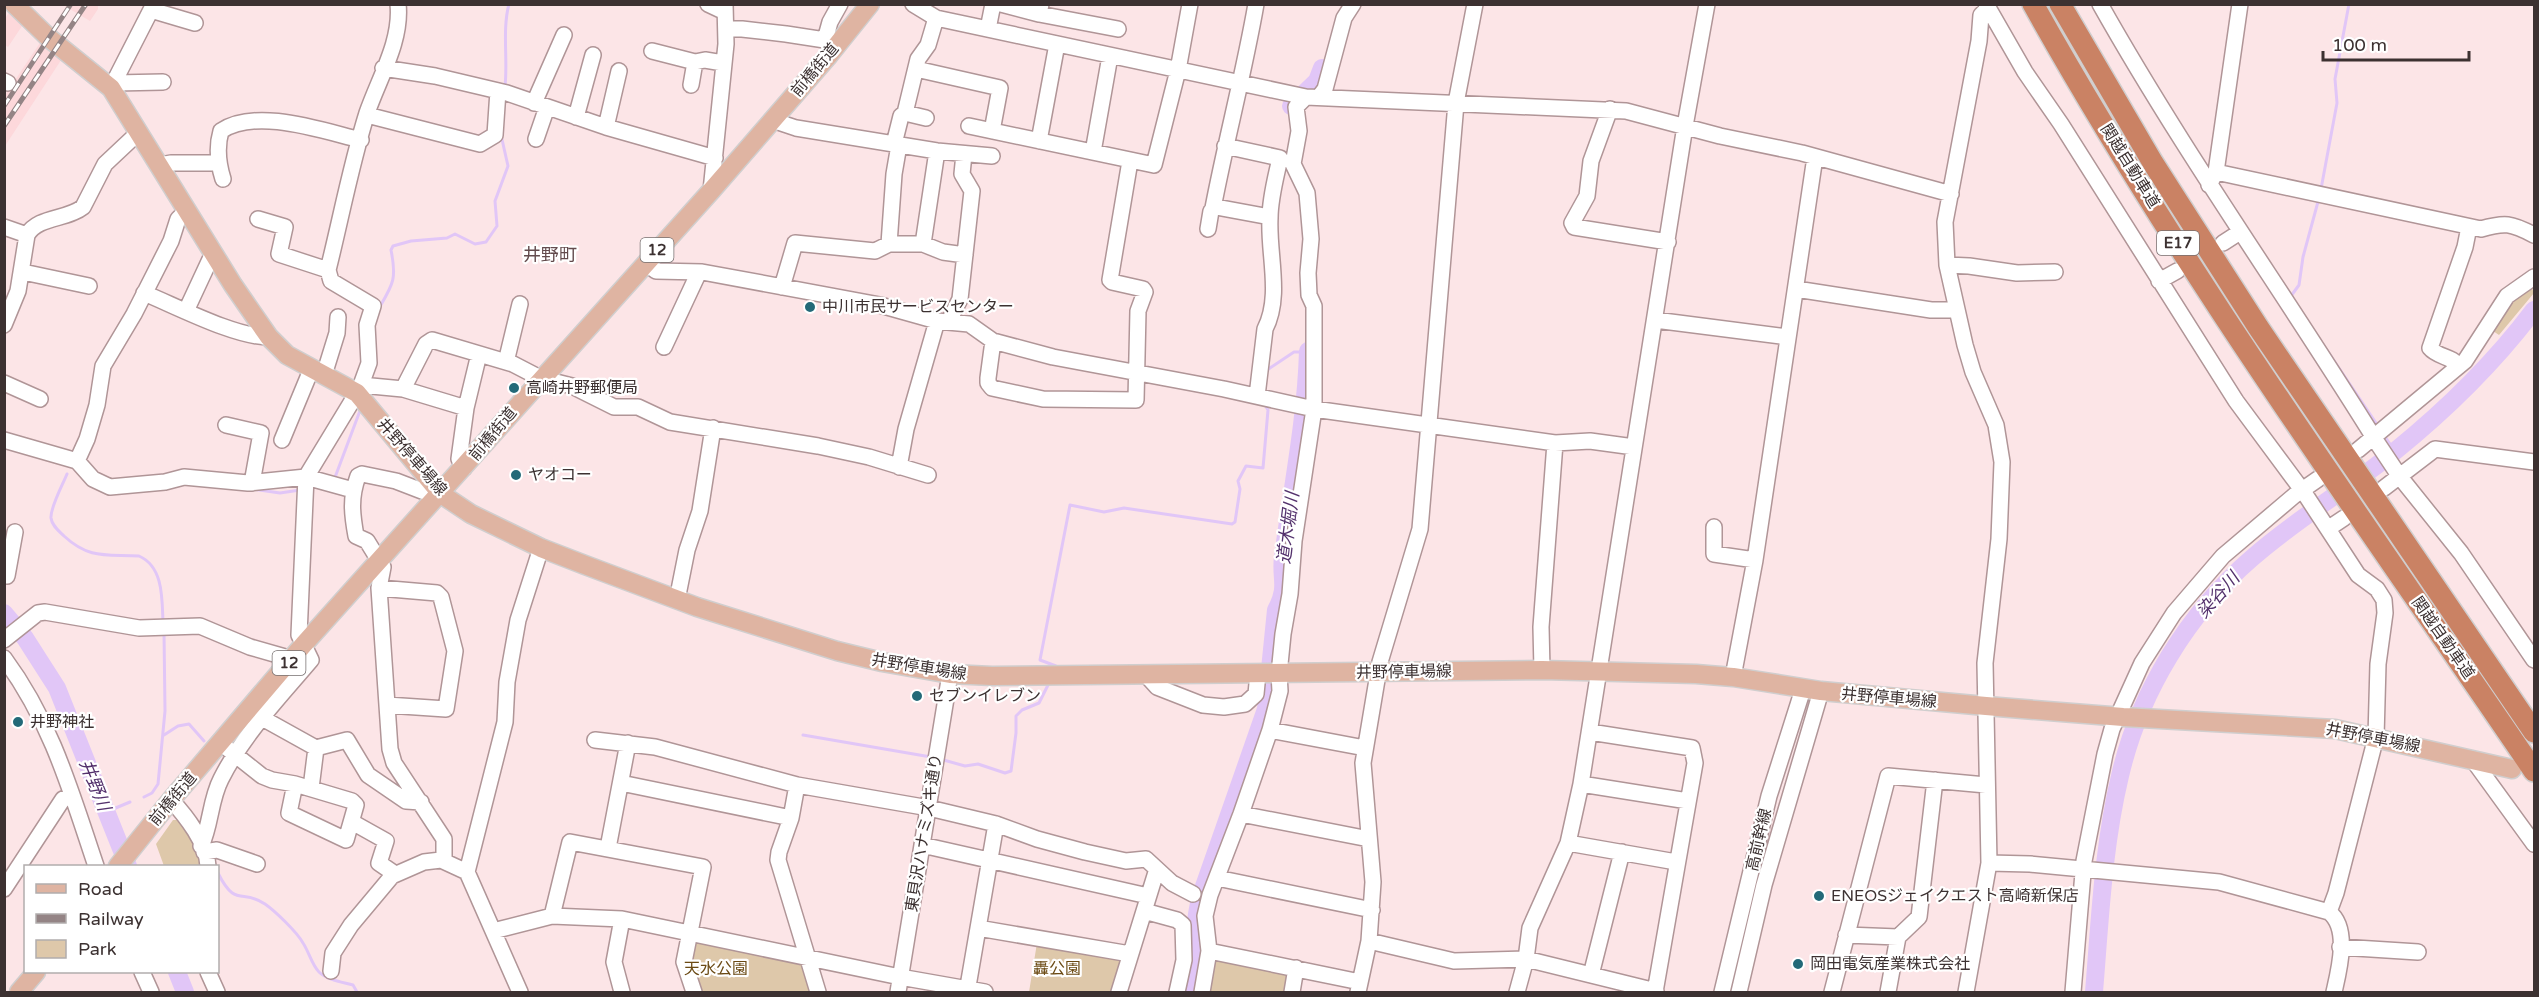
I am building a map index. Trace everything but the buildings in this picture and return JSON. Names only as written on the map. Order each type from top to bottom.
[{"type":"highway","name":"関越自動車道","points":[[2034,4],[2144,190],[2324,477]]},
{"type":"highway","name":"関越自動車道","points":[[2060,4],[2152,163],[2258,327],[2354,456]]},
{"type":"highway","name":"E17","points":[[2354,456],[2377,489]]},
{"type":"highway","name":"E17","points":[[2324,477],[2348,511]]},
{"type":"highway","name":"関越自動車道","points":[[2377,489],[2535,732]]},
{"type":"highway","name":"関越自動車道","points":[[2348,511],[2535,771]]},
{"type":"main road","name":"井野停車場線","points":[[14,4],[49,38],[113,85],[138,133],[160,165],[186,211],[269,337],[287,355],[359,391],[441,494],[471,514],[541,548],[677,600],[837,651],[882,662],[950,674],[992,676],[1542,670],[1733,677],[1812,690],[1986,706],[2120,717],[2335,729],[2505,768]]},
{"type":"main road","name":"前橋街道","points":[[120,865],[171,800],[304,644],[441,494],[540,378],[711,191],[772,120],[837,31],[870,4]]},
{"type":"main road","points":[[19,993],[35,973]]},
{"type":"street","points":[[4,9],[7,4]]},
{"type":"street","points":[[708,4],[725,8],[726,30],[711,191]]},
{"type":"street","points":[[726,30],[742,29],[825,40],[837,31],[840,4]]},
{"type":"street","points":[[913,4],[936,18],[1312,97],[1626,111],[1720,136],[1815,157],[1951,195]]},
{"type":"street","points":[[988,29],[993,4]]},
{"type":"street","points":[[1001,4],[1040,9],[1118,29]]},
{"type":"street","points":[[969,126],[1154,165],[1178,70],[1190,4]]},
{"type":"street","points":[[1208,229],[1225,147],[1242,84],[1256,4]]},
{"type":"street","points":[[1202,993],[1209,951],[1205,916],[1210,895],[1241,814],[1270,729],[1280,690],[1279,674],[1290,594],[1294,542],[1314,409],[1314,306],[1309,295],[1308,273],[1311,239],[1306,193],[1293,164],[1299,131],[1296,107],[1325,89],[1344,18],[1353,4]]},
{"type":"street","points":[[1209,951],[1296,968],[1359,987],[1369,940],[1373,882],[1363,763],[1378,673],[1420,529],[1456,103],[1475,4]]},
{"type":"street","points":[[1517,993],[1526,959],[1530,927],[1568,843],[1581,784],[1685,126],[1707,4]]},
{"type":"street","points":[[2100,4],[2138,73],[2212,179],[2240,232],[2375,439],[2399,475],[2462,553],[2535,660]]},
{"type":"street","points":[[2212,179],[2240,4]]},
{"type":"street","points":[[204,855],[215,794],[235,755],[262,718],[311,660],[299,635],[306,477],[359,391],[369,363],[367,325],[373,306],[331,281],[328,270],[367,115],[383,68],[395,42],[400,14],[396,5]]},
{"type":"street","points":[[1966,993],[1989,862],[1985,663],[1999,539],[2001,452],[1996,425],[1970,362],[1957,310],[1947,265],[1945,222],[1979,41],[1981,15],[1987,6],[2025,72],[2061,124],[2236,401],[2304,492],[2358,575],[2377,589],[2385,604],[2378,664],[2376,737],[2329,912]]},
{"type":"street","points":[[113,85],[152,7],[195,23]]},
{"type":"street","points":[[889,244],[901,116],[905,113],[918,59],[928,45],[936,18]]},
{"type":"street","points":[[536,139],[541,105],[564,34]]},
{"type":"street","points":[[1039,141],[1057,44]]},
{"type":"street","points":[[652,51],[695,62],[705,60],[723,63]]},
{"type":"street","points":[[576,117],[593,55]]},
{"type":"street","points":[[1093,152],[1110,56]]},
{"type":"street","points":[[691,86],[695,62]]},
{"type":"street","points":[[383,68],[435,76],[498,91],[606,127],[715,158]]},
{"type":"street","points":[[916,69],[1000,88],[992,131]]},
{"type":"street","points":[[606,127],[620,71]]},
{"type":"street","points":[[113,85],[163,81]]},
{"type":"street","points":[[367,115],[480,144],[495,135],[498,91]]},
{"type":"street","points":[[1610,109],[1591,160],[1587,196],[1572,223],[1574,227],[1668,242]]},
{"type":"street","points":[[905,113],[926,118]]},
{"type":"street","points":[[772,120],[796,128],[897,145],[992,156]]},
{"type":"street","points":[[223,179],[218,163],[218,140],[221,131],[240,122],[301,125],[361,140]]},
{"type":"street","points":[[6,319],[18,291],[23,272],[27,235],[30,229],[38,224],[77,212],[83,207],[105,164],[138,133]]},
{"type":"street","points":[[1225,147],[1280,158],[1270,217],[1273,294],[1269,321],[1265,329],[1257,396]]},
{"type":"street","points":[[923,244],[937,151]]},
{"type":"street","points":[[899,467],[906,429],[943,321],[960,300],[972,191],[962,174],[964,154]]},
{"type":"street","points":[[1733,677],[1755,560],[1815,157]]},
{"type":"street","points":[[993,340],[988,383],[992,388],[1043,399],[1136,400],[1138,311],[1145,292],[1143,289],[1110,280],[1130,161]]},
{"type":"street","points":[[160,165],[218,163]]},
{"type":"street","points":[[2212,179],[2481,229],[2495,224],[2508,225],[2535,235]]},
{"type":"street","points":[[1213,208],[1270,217]]},
{"type":"street","points":[[77,460],[87,439],[97,405],[103,366],[171,241],[178,219],[186,211]]},
{"type":"street","points":[[258,219],[285,227],[279,254],[328,270]]},
{"type":"street","points":[[4,227],[27,235]]},
{"type":"street","points":[[2459,366],[2454,360],[2433,352],[2430,348],[2465,247],[2469,227]]},
{"type":"street","points":[[2223,243],[2240,232]]},
{"type":"street","points":[[782,287],[795,243],[875,252],[889,244],[923,244],[943,252],[965,255]]},
{"type":"street","points":[[186,311],[213,253]]},
{"type":"street","points":[[645,263],[656,271],[699,272],[880,305],[943,321],[969,324],[993,340],[1053,357],[1138,372],[1314,409],[1555,443],[1590,441],[1634,447]]},
{"type":"street","points":[[1947,265],[2017,273],[2055,272]]},
{"type":"street","points":[[2159,281],[2177,271]]},
{"type":"street","points":[[23,272],[89,286]]},
{"type":"street","points":[[664,347],[699,272]]},
{"type":"street","points":[[2354,456],[2459,366],[2478,344],[2507,296],[2535,277]]},
{"type":"street","points":[[1796,289],[1931,310],[1957,310]]},
{"type":"street","points":[[144,293],[186,311],[259,337],[269,337]]},
{"type":"street","points":[[506,362],[520,304]]},
{"type":"street","points":[[282,440],[337,333],[339,317]]},
{"type":"street","points":[[1655,320],[1788,337]]},
{"type":"street","points":[[403,389],[428,341],[506,362],[540,378],[572,386],[614,407],[638,407],[670,422],[818,446],[928,475]]},
{"type":"street","points":[[464,468],[459,459],[466,408],[479,354]]},
{"type":"street","points":[[4,383],[40,399]]},
{"type":"street","points":[[359,391],[403,389],[466,408]]},
{"type":"street","points":[[226,425],[261,433],[252,483]]},
{"type":"street","points":[[677,600],[687,550],[700,511],[713,428]]},
{"type":"street","points":[[4,440],[77,460],[99,483],[110,487],[165,482],[184,477],[252,483],[306,477],[353,490]]},
{"type":"street","points":[[1542,670],[1541,627],[1555,443]]},
{"type":"street","points":[[2377,489],[2434,449],[2535,462]]},
{"type":"street","points":[[441,494],[362,474],[358,476],[353,490],[351,513],[356,536],[367,541],[383,567],[379,588],[390,749],[394,763],[422,802],[444,839],[444,861]]},
{"type":"street","points":[[2073,993],[2085,870],[2105,754],[2142,663],[2184,600],[2231,548],[2324,477]]},
{"type":"street","points":[[2327,526],[2348,511]]},
{"type":"street","points":[[1714,527],[1714,554],[1755,560]]},
{"type":"street","points":[[7,576],[15,532]]},
{"type":"street","points":[[520,993],[467,872],[505,722],[507,682],[518,620],[541,548]]},
{"type":"street","points":[[379,588],[437,593],[441,597],[455,651],[446,709],[387,705]]},
{"type":"street","points":[[4,640],[38,613],[45,612],[139,628],[200,626],[250,647],[292,659]]},
{"type":"street","points":[[4,658],[39,711],[72,795],[95,865]]},
{"type":"street","points":[[1147,676],[1157,687],[1203,705],[1224,706],[1245,704],[1256,694],[1258,673]]},
{"type":"street","name":"東貝沢ハナミズキ通り","points":[[899,985],[950,674]]},
{"type":"street","name":"高前幹線","points":[[1722,993],[1769,796],[1812,690]]},
{"type":"street","name":"高前幹線","points":[[1739,993],[1812,690]]},
{"type":"street","points":[[262,718],[316,748],[347,740],[368,775],[406,801],[422,802]]},
{"type":"street","points":[[1270,729],[1365,748]]},
{"type":"street","points":[[1369,940],[1454,960],[1526,959],[1656,992],[1676,862],[1695,763],[1692,748],[1590,732]]},
{"type":"street","points":[[595,740],[628,742],[694,756],[797,785],[929,808],[996,824],[1037,839],[1126,861],[1146,859],[1172,883],[1193,894]]},
{"type":"street","points":[[608,848],[628,742]]},
{"type":"street","points":[[221,743],[262,776],[281,783],[295,784],[311,788],[352,801],[356,805],[346,840],[289,813],[295,784]]},
{"type":"street","points":[[311,788],[316,748]]},
{"type":"street","points":[[2473,760],[2535,844]]},
{"type":"street","points":[[2498,795],[2496,780],[2505,768]]},
{"type":"street","points":[[1832,993],[1888,776],[1986,785]]},
{"type":"street","points":[[1887,993],[1898,937],[1919,917],[1935,780]]},
{"type":"street","points":[[621,783],[791,819]]},
{"type":"street","points":[[1581,784],[1688,801]]},
{"type":"street","points":[[797,785],[791,819],[778,860],[818,993]]},
{"type":"street","points":[[24,885],[7,881],[63,799],[72,795]]},
{"type":"street","points":[[171,800],[185,815],[204,855]]},
{"type":"street","points":[[1241,814],[1369,839]]},
{"type":"street","points":[[352,822],[386,841],[379,863],[395,874]]},
{"type":"street","points":[[968,991],[996,824]]},
{"type":"street","points":[[552,916],[570,842],[703,867],[684,962],[694,993]]},
{"type":"street","points":[[1568,843],[1676,862]]},
{"type":"street","points":[[922,845],[989,860],[1146,903],[1177,920],[1183,925],[1184,960],[1177,993]]},
{"type":"street","points":[[204,855],[217,850],[257,864]]},
{"type":"street","points":[[1591,975],[1622,852]]},
{"type":"street","points":[[331,971],[333,953],[351,925],[395,874],[424,862],[444,861],[467,872]]},
{"type":"street","points":[[1989,862],[2219,882],[2329,912],[2338,925],[2340,947],[2334,993]]},
{"type":"street","points":[[1119,993],[1157,869]]},
{"type":"street","points":[[1217,878],[1372,910]]},
{"type":"street","points":[[493,931],[552,916],[622,919],[809,959],[899,985],[986,993]]},
{"type":"street","points":[[622,919],[614,962],[622,993]]},
{"type":"street","points":[[978,928],[1130,954]]},
{"type":"street","points":[[1846,935],[1898,937]]},
{"type":"street","points":[[2340,947],[2418,952]]},
{"type":"street","points":[[1292,993],[1296,968]]},
{"type":"street","points":[[142,973],[150,993]]},
{"type":"street","points":[[208,973],[217,993]]},
{"type":"shaded area","points":[[63,5],[98,5],[98,9],[90,21]]},
{"type":"shaded area","points":[[10,11],[26,20],[8,47],[5,45],[4,20]]},
{"type":"shaded area","points":[[44,37],[65,54],[5,146],[5,95]]},
{"type":"green space","points":[[2531,286],[2534,293],[2499,335],[2493,331],[2512,301]]},
{"type":"green space","points":[[173,820],[179,820],[188,830],[204,865],[164,865],[156,844]]},
{"type":"green space","name":"天水公園","points":[[692,941],[804,962],[814,992],[697,992],[689,966]]},
{"type":"green space","name":"轟公園","points":[[1037,943],[1121,957],[1124,961],[1114,992],[1029,992]]},
{"type":"green space","points":[[1212,957],[1289,971],[1288,992],[1206,992]]},
{"type":"waterway","points":[[505,86],[506,24],[509,4]]},
{"type":"waterway","points":[[2321,189],[2337,103],[2335,79],[2349,4]]},
{"type":"waterway","name":"道木堀川","points":[[1291,106],[1317,81],[1322,68]]},
{"type":"waterway","points":[[378,310],[392,282],[394,268],[391,250],[393,246],[411,241],[447,238],[455,234],[475,244],[486,242],[497,226],[495,201],[508,166],[501,135]]},
{"type":"waterway","points":[[2291,296],[2299,285],[2303,257],[2319,198]]},
{"type":"waterway","name":"染谷川","points":[[2094,992],[2106,857],[2120,776],[2140,715],[2169,656],[2207,604],[2252,558],[2304,517],[2376,466],[2432,420],[2486,367],[2534,310]]},
{"type":"waterway","points":[[2318,337],[2378,426]]},
{"type":"waterway","name":"道木堀川","points":[[1191,992],[1196,966],[1196,921],[1201,895],[1266,709],[1276,610],[1282,595],[1282,565],[1302,428],[1308,351]]},
{"type":"waterway","points":[[1267,370],[1294,352],[1308,352]]},
{"type":"waterway","points":[[1055,668],[1056,666],[1040,660],[1070,505],[1104,512],[1124,508],[1232,524],[1235,522],[1240,489],[1238,481],[1246,466],[1263,468],[1268,410],[1265,405]]},
{"type":"waterway","points":[[334,480],[361,408]]},
{"type":"waterway","points":[[2383,434],[2395,451]]},
{"type":"waterway","points":[[67,474],[53,508],[51,518],[54,526],[73,544],[82,549],[99,554],[139,556],[147,561],[153,568],[160,585],[163,623]]},
{"type":"waterway","points":[[253,489],[280,493],[300,490]]},
{"type":"waterway","name":"井野川","points":[[4,613],[25,638],[57,688],[128,865]]},
{"type":"waterway","points":[[144,797],[152,793],[158,784],[165,711],[164,632]]},
{"type":"waterway","points":[[940,759],[965,766],[978,764],[1005,773],[1011,771],[1016,716],[1022,710],[1039,703],[1049,683]]},
{"type":"waterway","points":[[164,735],[178,726],[189,724],[204,741]]},
{"type":"waterway","points":[[803,735],[931,757]]},
{"type":"waterway","points":[[106,812],[130,802]]},
{"type":"waterway","points":[[219,875],[230,891],[265,904],[286,922],[300,938],[314,966],[322,975],[353,985],[357,992]]},
{"type":"waterway","name":"井野川","points":[[177,973],[185,992]]},
{"type":"railway","points":[[4,106],[71,4]]},
{"type":"railway","points":[[4,126],[86,4]]},
{"type":"place","name":"中川市民サービスセンター","points":[[810,307]]},
{"type":"place","name":"高崎井野郵便局","points":[[514,388]]},
{"type":"place","name":"ヤオコー","points":[[516,475]]},
{"type":"place","name":"セブンイレブン","points":[[917,696]]},
{"type":"place","name":"井野神社","points":[[18,722]]},
{"type":"place","name":"ENEOSジェイクエスト高崎新保店","points":[[1819,896]]},
{"type":"place","name":"岡田電気産業株式会社","points":[[1798,964]]},
{"type":"district","name":"井野町","points":[[550,255]]}]
